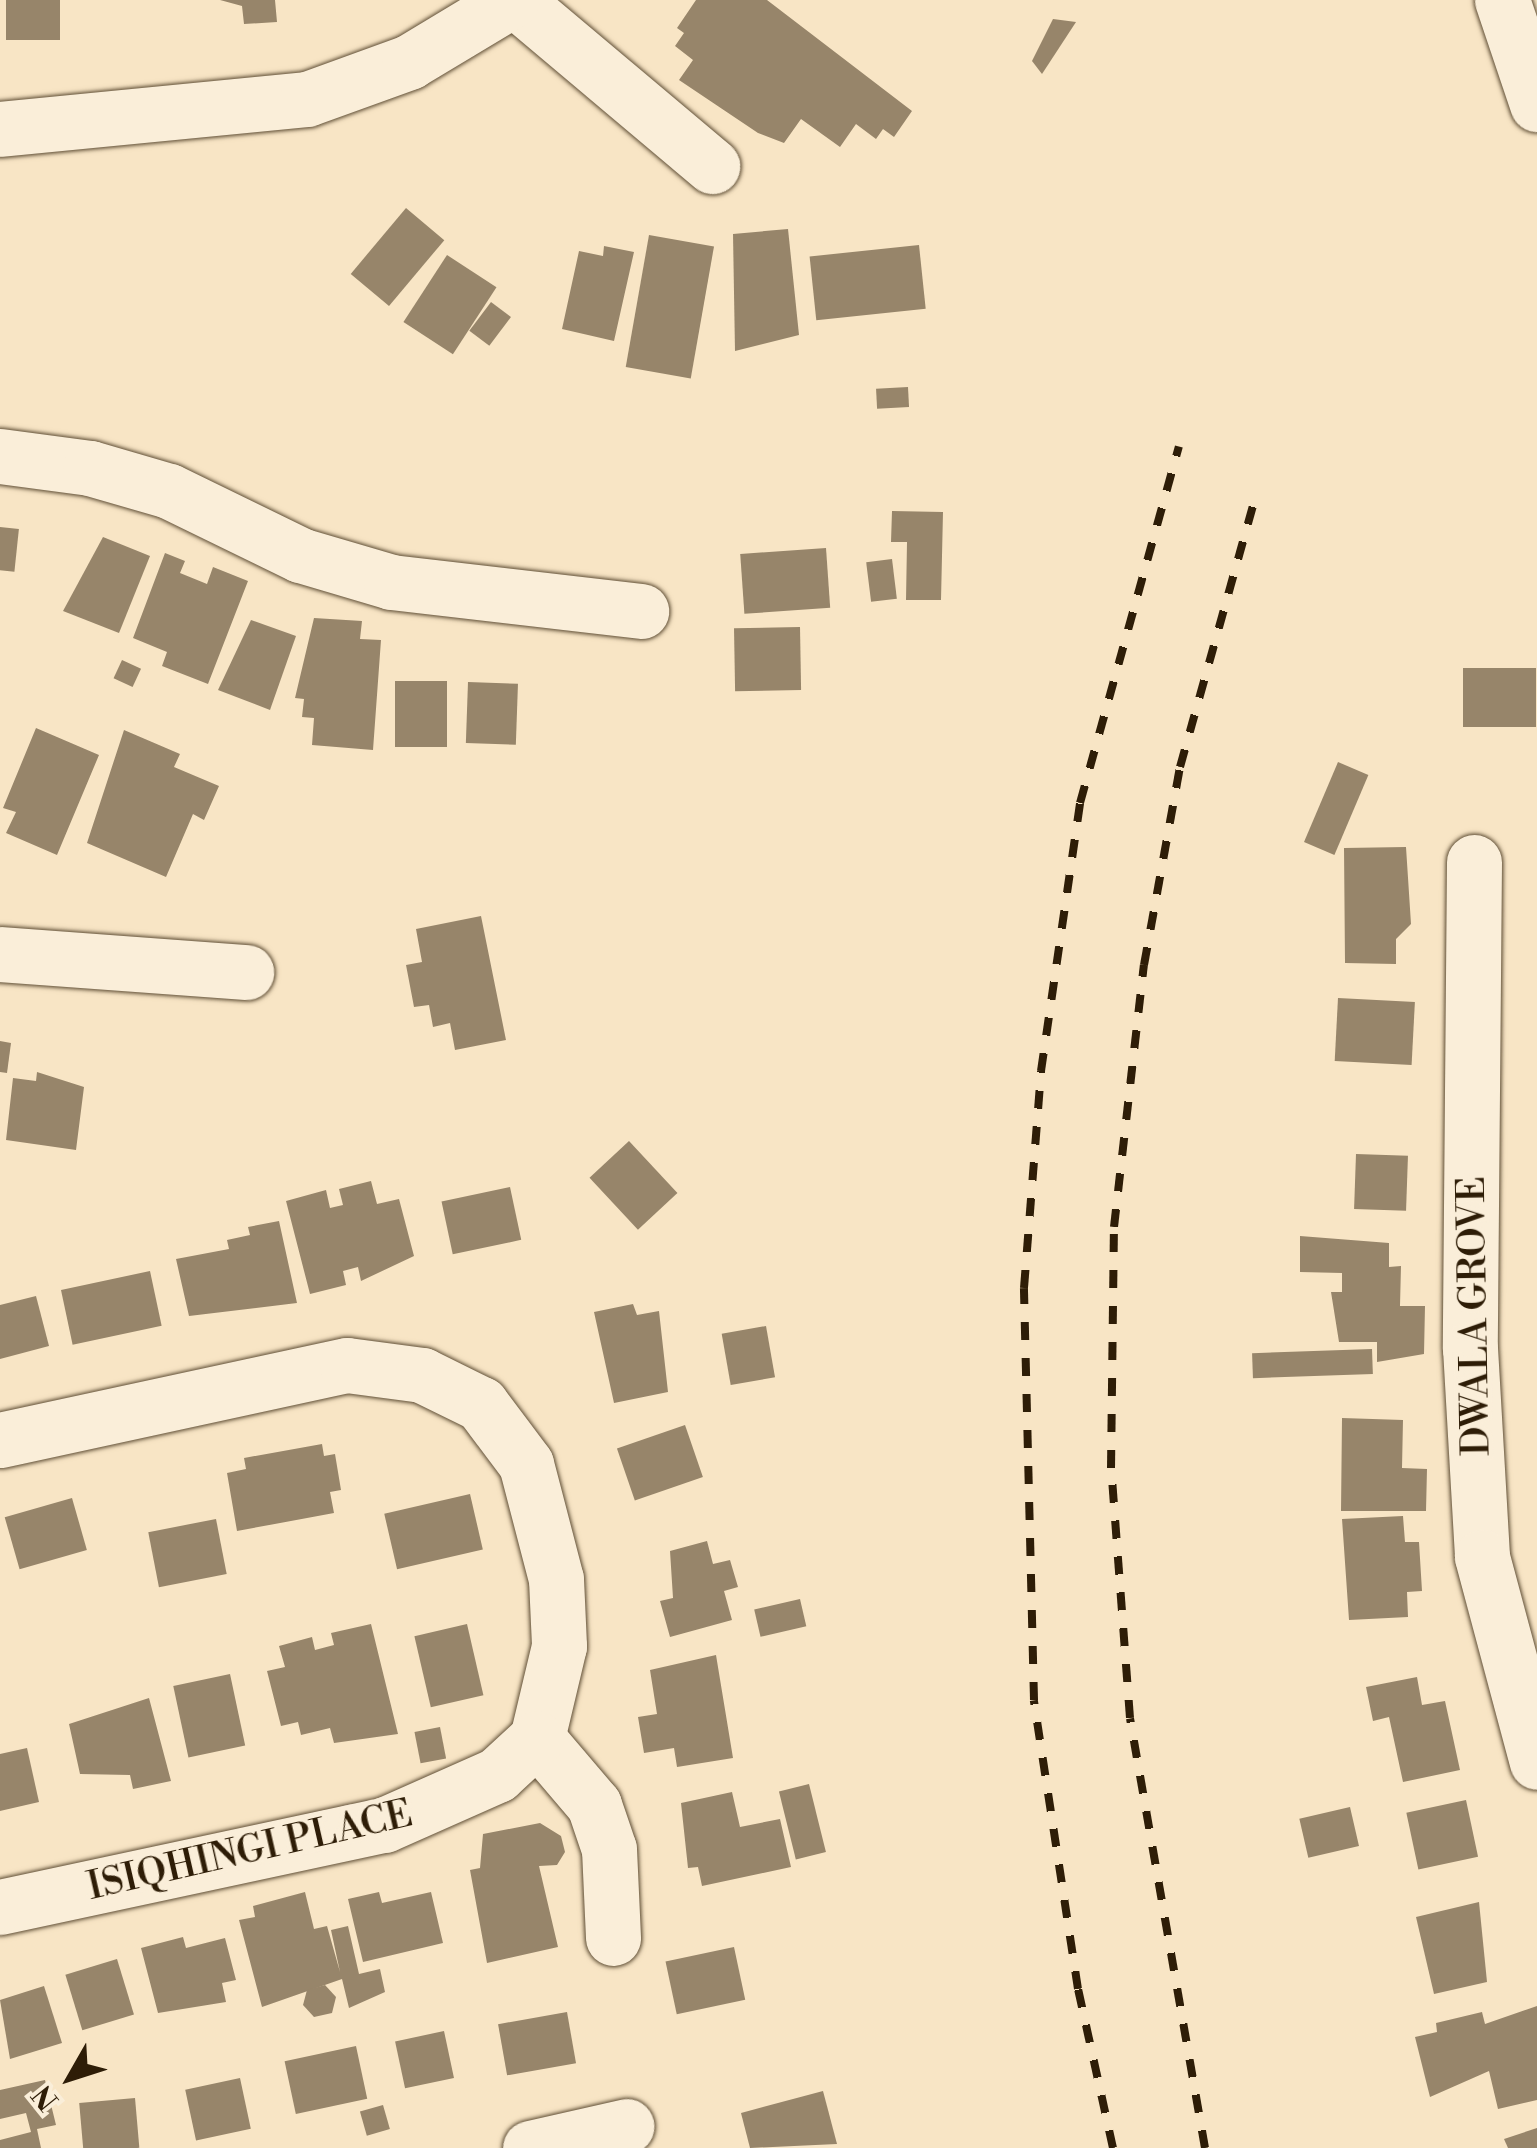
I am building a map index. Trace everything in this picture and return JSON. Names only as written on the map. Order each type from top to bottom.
[{"type":"street","points":[[0,129],[307,98],[409,62],[514,0],[712,166]]},
{"type":"street","points":[[1502,0],[1537,104]]},
{"type":"street","points":[[0,456],[90,468],[169,491],[300,554],[391,582],[642,611]]},
{"type":"street","name":"DWALA GROVE","points":[[1474,862],[1470,1348],[1482,1557],[1537,1762]]},
{"type":"street","points":[[0,954],[246,972]]},
{"type":"street","points":[[0,1440],[347,1365],[422,1376],[481,1404],[526,1464],[556,1579],[559,1646],[537,1738],[594,1805],[609,1850],[613,1938]]},
{"type":"street","name":"ISIQHINGI PLACE","points":[[0,1907],[384,1826],[470,1790],[537,1738]]},
{"type":"street","points":[[530,2148],[628,2126]]},
{"type":"building","points":[[6,0],[60,0],[60,40],[6,40]]},
{"type":"building","points":[[220,0],[275,0],[277,22],[244,24],[242,6]]},
{"type":"building","points":[[696,0],[767,0],[912,111],[894,137],[883,129],[876,139],[856,124],[840,147],[801,119],[784,143],[758,133],[679,80],[693,60],[675,46],[684,33],[677,28]]},
{"type":"building","points":[[1053,19],[1076,22],[1042,74],[1032,61]]},
{"type":"building","points":[[406,208],[444,240],[389,306],[351,274]]},
{"type":"building","points":[[788,229],[799,335],[735,351],[733,234]]},
{"type":"building","points":[[649,235],[714,246],[691,378],[626,367]]},
{"type":"building","points":[[919,245],[926,309],[816,320],[810,256]]},
{"type":"building","points":[[604,246],[634,252],[614,341],[562,329],[579,251],[603,256]]},
{"type":"building","points":[[447,255],[496,287],[453,354],[403,322]]},
{"type":"building","points":[[491,302],[511,317],[489,346],[469,331]]},
{"type":"building","points":[[908,387],[909,407],[877,409],[876,389]]},
{"type":"building","points":[[892,511],[943,512],[941,600],[906,600],[907,542],[891,542]]},
{"type":"building","points":[[0,527],[19,529],[14,572],[0,570]]},
{"type":"building","points":[[103,537],[150,556],[119,633],[63,611]]},
{"type":"building","points":[[826,548],[830,608],[744,614],[740,554]]},
{"type":"building","points":[[165,553],[185,561],[180,573],[207,584],[213,567],[248,581],[208,684],[162,666],[167,652],[133,638]]},
{"type":"building","points":[[892,559],[897,599],[871,602],[866,562]]},
{"type":"building","points":[[314,618],[362,621],[360,639],[381,640],[373,750],[312,745],[314,718],[302,717],[304,699],[295,698]]},
{"type":"building","points":[[251,620],[296,636],[270,710],[218,690]]},
{"type":"building","points":[[800,627],[801,690],[735,691],[734,628]]},
{"type":"building","points":[[122,660],[141,669],[133,687],[114,678]]},
{"type":"building","points":[[1463,668],[1536,668],[1536,727],[1463,727]]},
{"type":"building","points":[[395,681],[447,681],[447,747],[395,747]]},
{"type":"building","points":[[468,682],[518,684],[516,745],[466,743]]},
{"type":"building","points":[[36,728],[99,755],[57,855],[6,833],[16,812],[3,808]]},
{"type":"building","points":[[124,730],[180,754],[174,767],[219,786],[204,820],[193,814],[166,877],[87,843]]},
{"type":"building","points":[[1338,762],[1368,775],[1334,855],[1304,842]]},
{"type":"building","points":[[1406,847],[1411,924],[1396,939],[1396,964],[1345,963],[1344,848]]},
{"type":"building","points":[[481,916],[506,1040],[455,1050],[450,1023],[433,1027],[429,1005],[414,1007],[406,965],[422,962],[416,929]]},
{"type":"building","points":[[1338,998],[1415,1002],[1412,1065],[1335,1061]]},
{"type":"building","points":[[0,1041],[11,1043],[7,1073],[0,1072]]},
{"type":"building","points":[[37,1072],[84,1087],[76,1150],[6,1140],[13,1078],[36,1081]]},
{"type":"building","points":[[629,1141],[677,1193],[638,1230],[590,1178]]},
{"type":"building","points":[[1356,1154],[1408,1156],[1406,1211],[1354,1209]]},
{"type":"building","points":[[371,1181],[377,1204],[399,1199],[414,1256],[361,1281],[358,1267],[343,1271],[346,1285],[310,1294],[286,1201],[326,1190],[330,1208],[343,1205],[339,1189]]},
{"type":"building","points":[[510,1187],[521,1240],[453,1254],[442,1202]]},
{"type":"building","points":[[279,1221],[297,1303],[189,1316],[176,1259],[229,1249],[227,1240],[250,1235],[248,1227]]},
{"type":"building","points":[[1300,1236],[1389,1243],[1389,1267],[1401,1266],[1400,1306],[1425,1306],[1424,1354],[1377,1362],[1377,1342],[1339,1342],[1331,1292],[1342,1292],[1342,1273],[1300,1272]]},
{"type":"building","points":[[150,1271],[162,1326],[73,1345],[61,1290]]},
{"type":"building","points":[[36,1296],[49,1346],[0,1359],[0,1305]]},
{"type":"building","points":[[633,1304],[637,1315],[659,1311],[668,1392],[614,1403],[594,1312]]},
{"type":"building","points":[[766,1326],[775,1377],[731,1385],[722,1334]]},
{"type":"building","points":[[1372,1349],[1373,1374],[1253,1378],[1252,1353]]},
{"type":"building","points":[[1342,1418],[1403,1420],[1402,1468],[1427,1469],[1426,1511],[1341,1511]]},
{"type":"building","points":[[685,1425],[703,1477],[635,1500],[617,1448]]},
{"type":"building","points":[[322,1444],[324,1456],[335,1454],[341,1490],[330,1492],[334,1513],[237,1531],[227,1473],[246,1469],[244,1458]]},
{"type":"building","points":[[470,1494],[483,1550],[397,1569],[384,1514]]},
{"type":"building","points":[[72,1498],[87,1550],[20,1569],[5,1517]]},
{"type":"building","points":[[1403,1516],[1405,1542],[1419,1542],[1422,1591],[1407,1592],[1408,1617],[1349,1620],[1342,1519]]},
{"type":"building","points":[[216,1519],[227,1574],[159,1587],[148,1532]]},
{"type":"building","points":[[707,1541],[713,1564],[730,1560],[738,1587],[724,1591],[732,1620],[670,1637],[660,1601],[673,1598],[670,1551]]},
{"type":"building","points":[[800,1599],[806,1626],[761,1637],[754,1610]]},
{"type":"building","points":[[371,1624],[398,1734],[334,1743],[330,1728],[301,1735],[298,1722],[281,1726],[267,1671],[285,1667],[279,1646],[312,1637],[315,1650],[334,1645],[331,1633]]},
{"type":"building","points":[[467,1624],[483,1695],[431,1707],[414,1636]]},
{"type":"building","points":[[716,1655],[733,1758],[677,1767],[674,1748],[644,1753],[638,1717],[657,1714],[650,1670]]},
{"type":"building","points":[[230,1674],[245,1745],[188,1757],[173,1686]]},
{"type":"building","points":[[1417,1677],[1422,1705],[1445,1701],[1460,1770],[1403,1782],[1389,1717],[1373,1721],[1366,1687]]},
{"type":"building","points":[[149,1698],[171,1781],[133,1789],[130,1775],[80,1774],[69,1724]]},
{"type":"building","points":[[440,1727],[446,1758],[421,1763],[414,1732]]},
{"type":"building","points":[[27,1748],[39,1802],[0,1811],[0,1754]]},
{"type":"building","points":[[809,1784],[826,1852],[796,1859],[779,1791]]},
{"type":"building","points":[[732,1792],[740,1827],[780,1819],[791,1867],[702,1886],[698,1867],[688,1868],[681,1803]]},
{"type":"building","points":[[1466,1800],[1478,1857],[1418,1869],[1406,1813]]},
{"type":"building","points":[[1350,1807],[1359,1846],[1308,1858],[1299,1819]]},
{"type":"building","points":[[540,1823],[561,1836],[565,1852],[557,1865],[539,1866],[558,1947],[487,1963],[470,1870],[480,1868],[483,1834]]},
{"type":"building","points":[[305,1892],[314,1929],[327,1926],[340,1972],[331,1930],[348,1926],[359,1974],[380,1969],[385,1992],[349,2008],[342,1979],[262,2007],[239,1920],[255,1917],[253,1906]]},
{"type":"building","points":[[379,1892],[382,1903],[431,1892],[443,1943],[363,1962],[348,1899]]},
{"type":"building","points":[[1479,1902],[1487,1982],[1434,1994],[1416,1917]]},
{"type":"building","points":[[183,1937],[186,1948],[225,1938],[236,1980],[222,1983],[226,2002],[158,2013],[141,1948]]},
{"type":"building","points":[[734,1947],[745,2000],[677,2014],[666,1962]]},
{"type":"building","points":[[117,1959],[134,2014],[82,2030],[65,1975]]},
{"type":"building","points":[[325,1985],[336,1997],[332,2013],[314,2017],[303,2005],[307,1990]]},
{"type":"building","points":[[44,1986],[62,2043],[10,2059],[0,2000]]},
{"type":"building","points":[[1537,2006],[1537,2100],[1498,2109],[1489,2071],[1430,2097],[1415,2037],[1437,2032],[1436,2023],[1482,2012],[1485,2024]]},
{"type":"building","points":[[567,2012],[576,2063],[507,2075],[498,2024]]},
{"type":"building","points":[[444,2031],[454,2078],[405,2088],[395,2041]]},
{"type":"building","points":[[356,2046],[367,2099],[296,2114],[285,2061]]},
{"type":"building","points":[[240,2078],[251,2129],[196,2141],[185,2090]]},
{"type":"building","points":[[45,2080],[56,2125],[37,2129],[41,2148],[0,2148],[0,2140],[31,2132],[26,2113],[0,2119],[0,2090]]},
{"type":"building","points":[[823,2091],[837,2144],[750,2148],[741,2113]]},
{"type":"building","points":[[135,2098],[139,2148],[83,2148],[79,2103]]},
{"type":"building","points":[[383,2105],[390,2129],[367,2136],[360,2112]]},
{"type":"building","points":[[1537,2128],[1537,2148],[1508,2148],[1504,2139]]},
{"type":"railway","points":[[1113,2148],[1078,1989],[1034,1700],[1024,1288],[1041,1071],[1080,803],[1179,446]]},
{"type":"railway","points":[[1205,2148],[1130,1718],[1111,1468],[1114,1227],[1144,965],[1180,767],[1257,492]]}]
